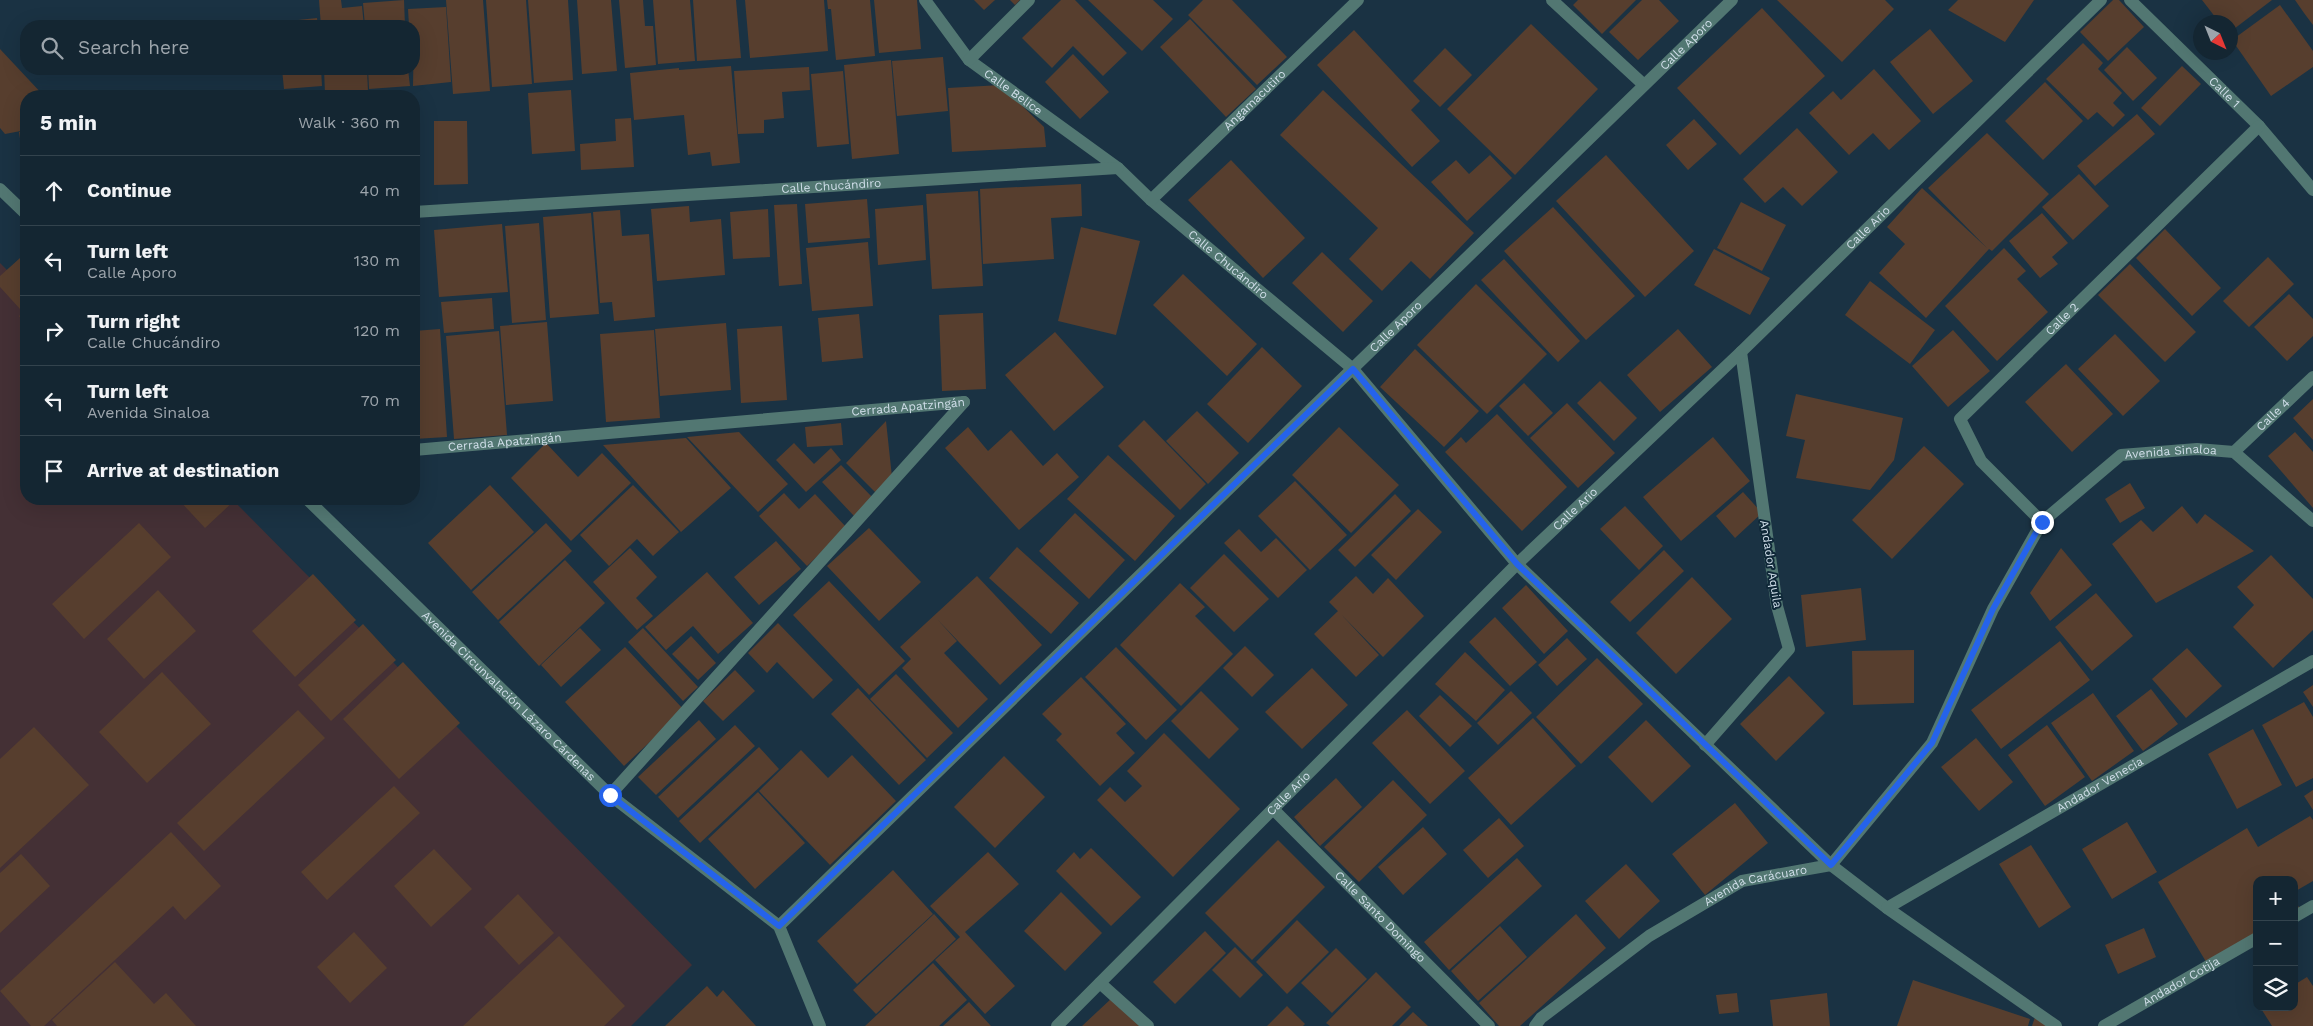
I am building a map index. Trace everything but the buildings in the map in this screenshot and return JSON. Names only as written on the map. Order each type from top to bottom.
[{"type":"street","name":"Calle Belice","points":[[925,0],[969,60],[1118,168]]},
{"type":"street","points":[[969,60],[1029,0]]},
{"type":"street","name":"Angamacutiro","points":[[1151,200],[1358,0]]},
{"type":"street","points":[[1552,0],[1644,85]]},
{"type":"street","name":"Calle Aporo","points":[[779,926],[1732,0]]},
{"type":"street","name":"Calle Ario","points":[[1057,1026],[1517,564],[1741,352],[2101,0]]},
{"type":"street","name":"Calle 1","points":[[2130,0],[2259,126],[2313,190]]},
{"type":"street","name":"Calle 2","points":[[2042,522],[1981,461],[1960,419],[2259,126]]},
{"type":"street","name":"Calle Chucándiro","points":[[420,212],[1118,168],[1151,200],[1353,369],[1517,564],[1831,865]]},
{"type":"street","points":[[0,189],[20,208]]},
{"type":"street","name":"Andador Aquila","points":[[1705,745],[1789,649],[1776,606],[1741,352]]},
{"type":"street","name":"Calle 4","points":[[2234,452],[2313,377]]},
{"type":"street","name":"Cerrada Apatzingán","points":[[420,449],[964,402],[610,795]]},
{"type":"street","name":"Avenida Sinaloa","points":[[1831,865],[1932,743],[1993,609],[2042,522],[2121,455],[2197,449],[2234,452],[2313,521]]},
{"type":"street","name":"Avenida Circunvalación Lázaro Cárdenas","points":[[313,505],[610,795],[779,926],[820,1026]]},
{"type":"street","name":"Andador Venecia","points":[[1887,908],[2313,661]]},
{"type":"street","name":"Calle Santo Domingo","points":[[1273,809],[1489,1026]]},
{"type":"street","points":[[1831,865],[1887,908],[2056,1026]]},
{"type":"street","name":"Avenida Carácuaro","points":[[1535,1026],[1541,1018],[1649,936],[1742,881],[1831,865]]},
{"type":"street","points":[[2298,915],[2313,906]]},
{"type":"street","name":"Andador Cotija","points":[[2104,1026],[2253,940]]},
{"type":"street","points":[[1100,983],[1148,1026]]},
{"type":"shaded area","points":[[0,263],[20,283],[20,505],[238,505],[692,965],[631,1026],[0,1026]]},
{"type":"route","points":[[610,795],[779,926],[1353,369],[1517,564],[1831,865],[1932,743],[1993,609],[2042,522]]}]
